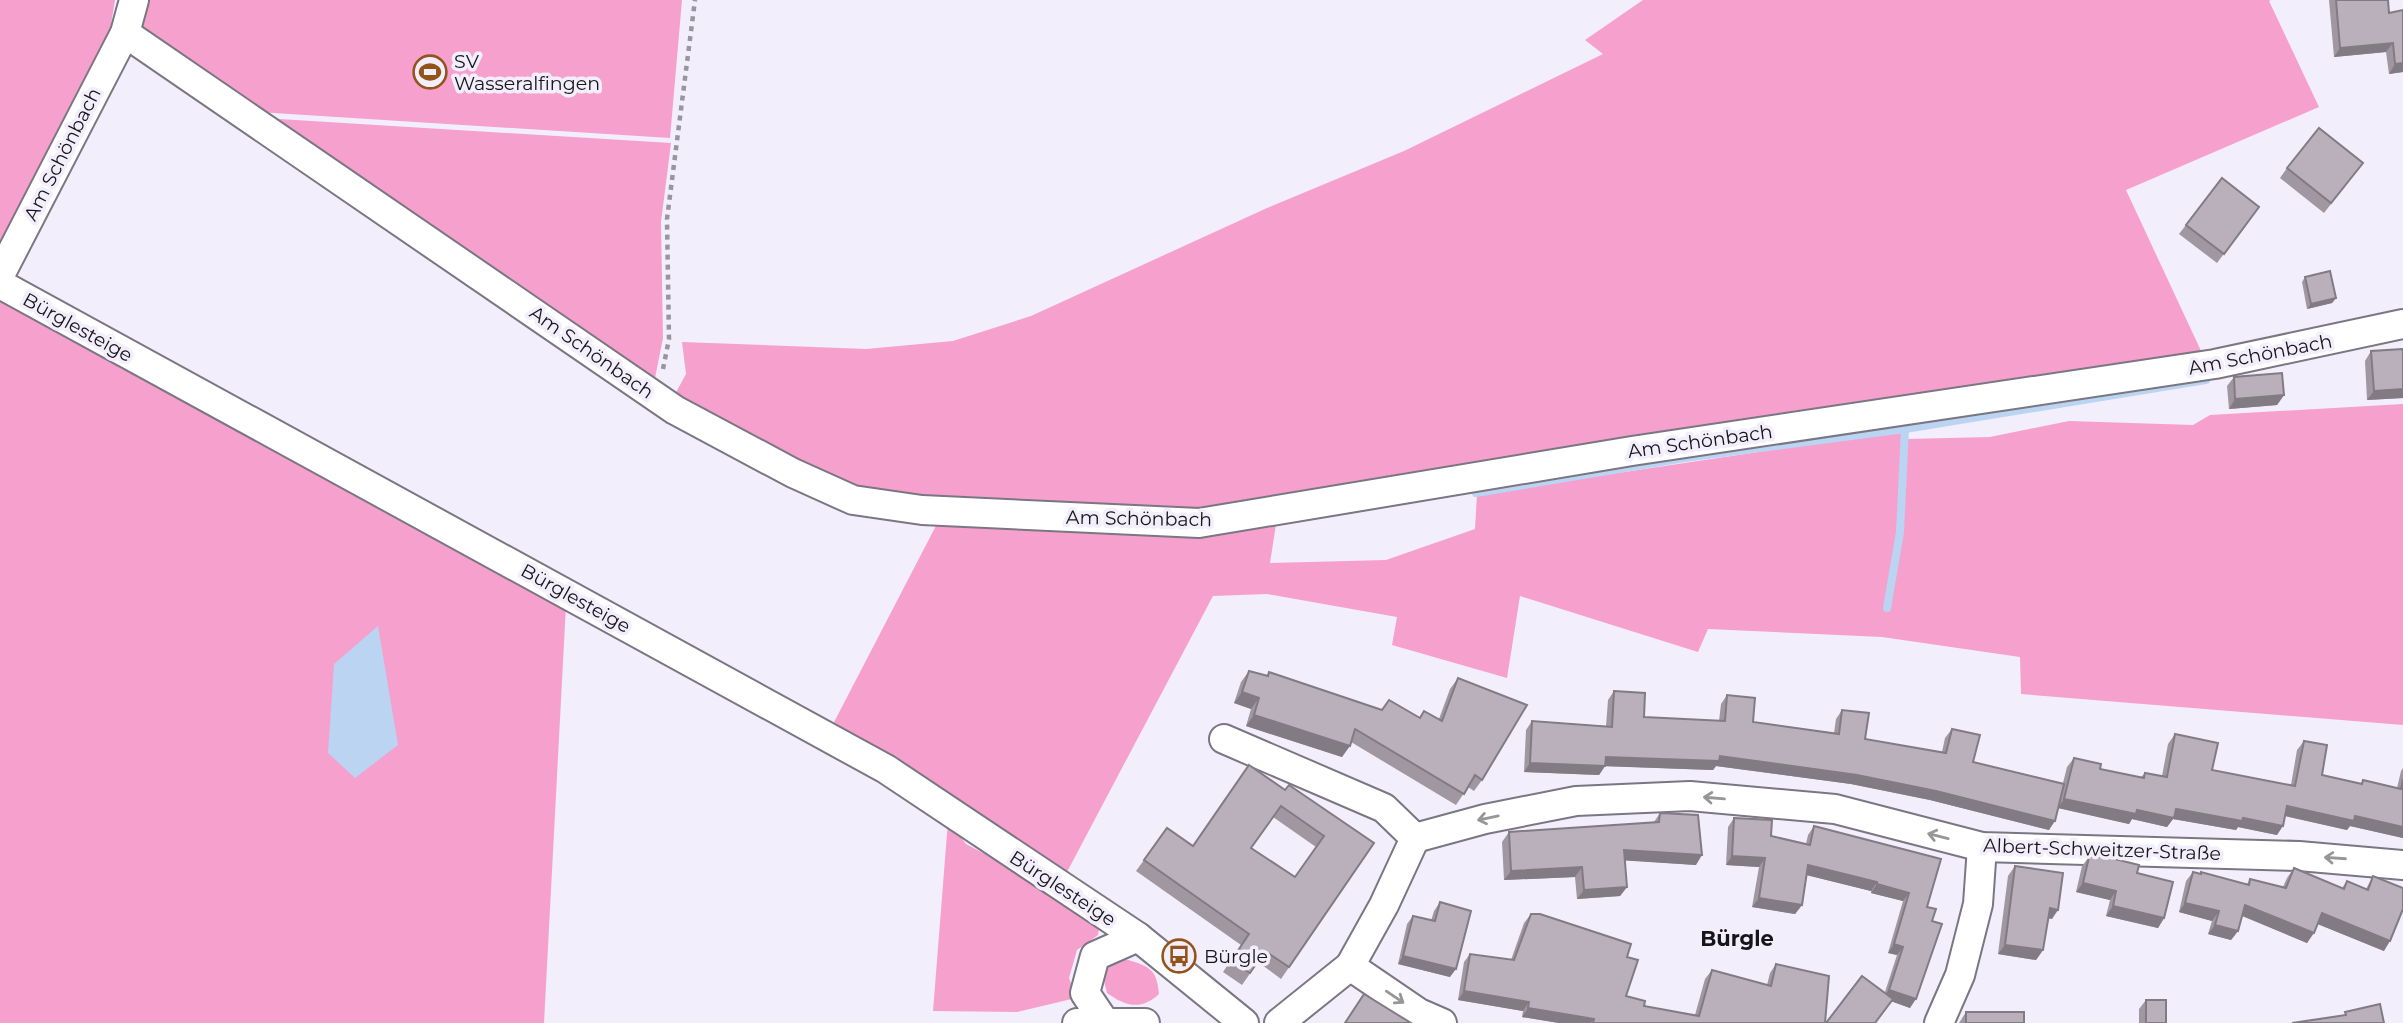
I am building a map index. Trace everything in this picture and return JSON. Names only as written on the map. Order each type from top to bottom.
[{"type":"street","name":"Am Schönbach","points":[[0,275],[125,33],[134,0]]},
{"type":"street","name":"Am Schönbach","points":[[125,33],[675,410],[793,473],[853,500],[922,510],[1199,523],[1632,451],[2215,364],[2403,324]]},
{"type":"street","name":"Bürglesteige","points":[[0,284],[886,769],[1138,937],[1244,1023]]},
{"type":"street","points":[[1224,739],[1384,808],[1415,838],[1384,905],[1350,966],[1279,1023]]},
{"type":"street","name":"Albert-Schweitzer-Straße","points":[[1415,838],[1485,819],[1576,801],[1690,796],[1835,809],[1982,847],[2300,856],[2403,865]]},
{"type":"street","points":[[1939,1023],[1960,975],[1978,904],[1982,847]]},
{"type":"street","name":"Bürglesteige","points":[[1138,937],[1095,956],[1085,993],[1091,1022],[1145,1023]]},
{"type":"street","points":[[1350,966],[1419,1013],[1442,1023]]},
{"type":"path","points":[[657,398],[669,339],[667,219],[695,0]]},
{"type":"shaded area","points":[[0,0],[115,0],[108,42],[0,241]]},
{"type":"shaded area","name":"SV Wasseralfingen","points":[[134,0],[682,0],[670,138],[242,111],[125,33]]},
{"type":"shaded area","points":[[1643,0],[2271,0],[2269,1],[2319,107],[2126,190],[2202,353],[1221,508],[1155,511],[877,494],[805,471],[674,396],[686,374],[682,342],[866,349],[953,341],[1031,316],[1267,208],[1404,151],[1603,54],[1585,40]]},
{"type":"shaded area","points":[[263,118],[671,143],[661,222],[663,338],[653,388]]},
{"type":"shaded area","points":[[0,293],[566,605],[544,1023],[0,1023]]},
{"type":"shaded area","points":[[2403,404],[2403,725],[2021,694],[2020,657],[1882,637],[1708,629],[1698,652],[1520,596],[1507,678],[1392,645],[1397,617],[1267,594],[1213,596],[1067,872],[911,770],[832,726],[940,518],[1277,518],[1270,563],[1386,560],[1475,529],[1477,494],[1898,431],[1906,439],[1990,437],[2069,421],[2193,425],[2210,415]],"holes":[[[1903,474],[1900,532],[1889,595]]]},
{"type":"shaded area","points":[[948,821],[966,844],[1019,872],[1100,923],[1098,935],[1077,950],[1069,978],[1076,998],[1017,1012],[933,1011]]},
{"type":"shaded area","points":[[1125,959],[1150,969],[1156,979],[1159,994],[1146,1003],[1133,1005],[1107,993],[1103,977],[1110,964]]},
{"type":"water","points":[[378,626],[398,745],[355,778],[328,753],[334,664]]},
{"type":"building","points":[[2336,0],[2388,0],[2389,13],[2403,10],[2403,63],[2395,64],[2393,43],[2340,48]]},
{"type":"building","points":[[2319,128],[2363,163],[2331,203],[2287,168]]},
{"type":"building","points":[[2222,178],[2259,207],[2224,254],[2186,225]]},
{"type":"building","points":[[2330,271],[2336,298],[2311,304],[2305,277]]},
{"type":"building","points":[[2403,349],[2403,389],[2374,391],[2371,351]]},
{"type":"building","points":[[2282,373],[2284,395],[2235,399],[2234,377]]},
{"type":"building","points":[[1249,671],[1268,676],[1269,672],[1382,710],[1389,700],[1420,718],[1424,711],[1442,721],[1458,678],[1527,705],[1482,780],[1475,775],[1464,794],[1355,729],[1350,746],[1254,715],[1259,698],[1242,692]]},
{"type":"building","points":[[1614,691],[1645,693],[1644,717],[1725,721],[1727,695],[1755,698],[1753,722],[1839,734],[1842,710],[1869,713],[1865,739],[1946,753],[1952,729],[1980,735],[1973,762],[2064,784],[2055,821],[1936,791],[1857,775],[1720,756],[1719,761],[1606,757],[1605,766],[1530,763],[1532,721],[1612,727]]},
{"type":"building","points":[[2175,734],[2218,743],[2212,770],[2295,786],[2304,741],[2327,745],[2322,775],[2362,784],[2363,780],[2401,789],[2403,779],[2403,827],[2355,816],[2354,821],[2287,806],[2283,826],[2176,809],[2174,818],[2137,810],[2136,814],[2064,799],[2074,758],[2101,764],[2100,769],[2144,778],[2145,773],[2167,777]]},
{"type":"building","points":[[1249,765],[1285,790],[1289,785],[1374,843],[1289,967],[1265,951],[1250,973],[1231,961],[1249,934],[1144,860],[1167,828],[1193,846]],"holes":[[[1281,806],[1324,836],[1295,877],[1251,848]]]},
{"type":"building","points":[[1660,813],[1698,815],[1702,855],[1624,850],[1627,887],[1584,890],[1582,867],[1511,871],[1509,832],[1659,822]]},
{"type":"building","points":[[1734,818],[1772,820],[1771,836],[1810,845],[1814,826],[1941,859],[1927,907],[1936,909],[1932,921],[1942,924],[1916,999],[1889,990],[1903,947],[1894,944],[1909,893],[1808,865],[1802,905],[1759,898],[1765,858],[1732,856]]},
{"type":"building","points":[[2089,857],[2107,857],[2139,865],[2137,873],[2173,882],[2164,918],[2113,906],[2116,891],[2083,883]]},
{"type":"building","points":[[2015,866],[2063,873],[2058,910],[2050,908],[2043,950],[2005,945]]},
{"type":"building","points":[[2294,868],[2344,889],[2347,881],[2368,890],[2373,876],[2403,888],[2403,909],[2390,941],[2322,913],[2314,933],[2245,905],[2238,931],[2215,925],[2219,911],[2185,903],[2193,872],[2249,885],[2250,879],[2286,888]]},
{"type":"building","points":[[1440,902],[1471,911],[1456,969],[1403,956],[1413,916],[1435,921]]},
{"type":"building","points":[[1531,914],[1540,914],[1631,944],[1627,957],[1638,960],[1626,996],[1645,1001],[1644,1006],[1699,1016],[1712,970],[1771,986],[1776,964],[1829,976],[1825,1023],[1593,1023],[1594,1019],[1528,1008],[1529,1002],[1464,991],[1470,954],[1514,960]]},
{"type":"building","points":[[1862,976],[1893,999],[1875,1023],[1826,1023]]},
{"type":"building","points":[[1364,994],[1411,1023],[1345,1023]]},
{"type":"building","points":[[2146,1000],[2166,1000],[2166,1023],[2146,1023]]},
{"type":"building","points":[[2380,1004],[2384,1023],[2292,1023],[2346,1015],[2345,1012]]},
{"type":"building","points":[[1966,1012],[2024,1012],[2024,1023],[1966,1023]]},
{"type":"waterway","points":[[1887,608],[1900,532],[1905,429],[2206,380]]},
{"type":"waterway","points":[[1476,493],[1685,458],[1905,429]]},
{"type":"place","name":"SV Wasseralfingen","points":[[430,72]]},
{"type":"place","name":"Bürgle","points":[[1179,956]]},
{"type":"district","name":"Bürgle","points":[[1737,939]]}]
